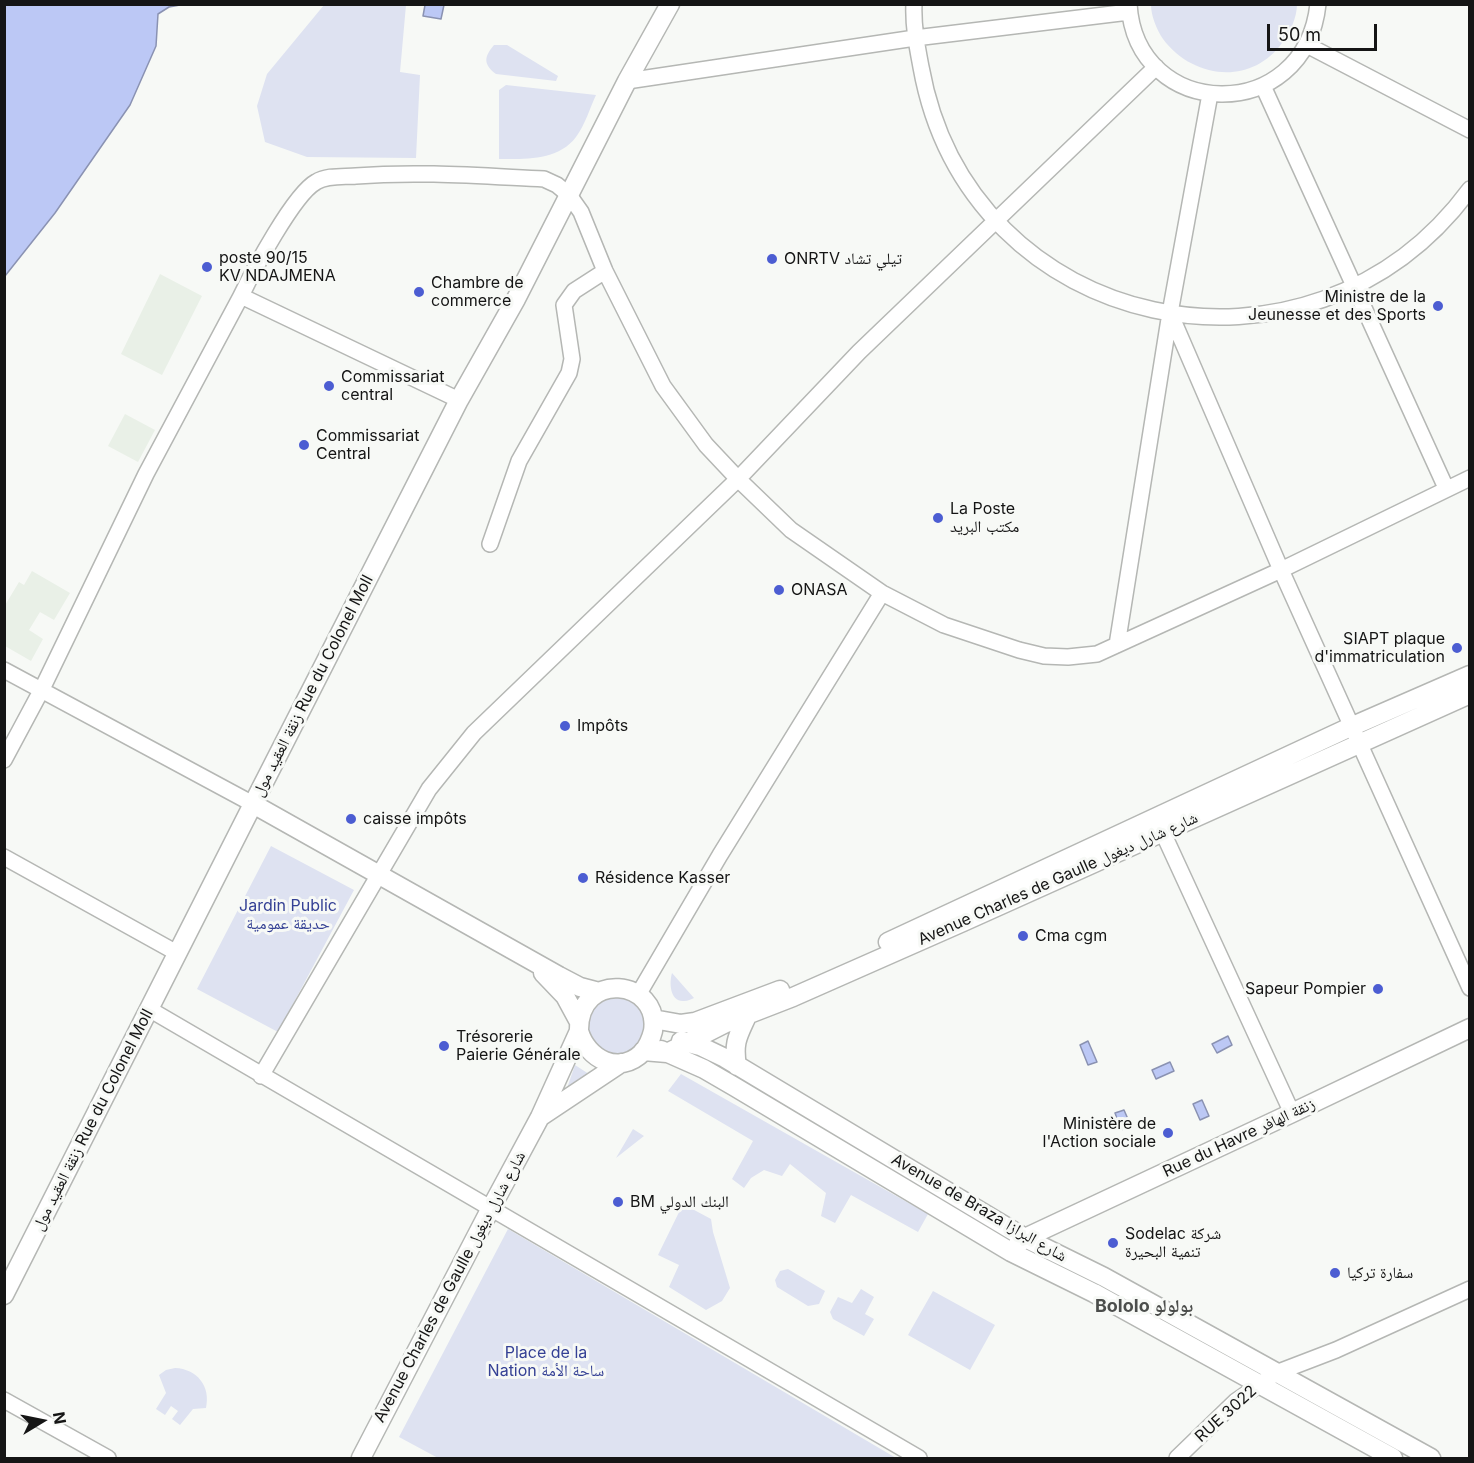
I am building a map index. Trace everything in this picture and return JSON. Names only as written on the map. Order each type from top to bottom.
[{"type":"main road","name":"زنقة العقيد مول Rue du Colonel Moll","points":[[4,1295],[459,400],[516,299],[627,81],[670,4]]},
{"type":"main road","name":"Avenue Charles de Gaulle شارع شارل ديغول","points":[[667,1053],[726,1023],[747,1016],[1160,825],[1352,727],[1470,675]]},
{"type":"main road","name":"Avenue Charles de Gaulle شارع شارل ديغول","points":[[650,1035],[681,1024],[695,1022],[787,988],[1125,833],[1160,825],[1360,744],[1470,694]]},
{"type":"main road","points":[[252,804],[580,987],[598,992]]},
{"type":"main road","points":[[532,959],[565,996],[579,1026],[582,1042],[598,1059],[609,1063],[621,1063],[633,1059],[650,1035]]},
{"type":"main road","points":[[579,1026],[582,1009],[589,999],[598,992],[612,988],[625,989],[645,1001],[650,1035],[667,1053]]},
{"type":"main road","points":[[736,1066],[734,1050],[736,1039],[747,1016]]},
{"type":"main road","name":"Avenue Charles de Gaulle شارع شارل ديغول","points":[[369,1456],[490,1208],[540,1117],[579,1026]]},
{"type":"main road","name":"Rue du Havre زنقة الهافر","points":[[1011,1252],[1024,1238],[1470,1028]]},
{"type":"main road","name":"Avenue de Braza شارع البرازا","points":[[650,1035],[709,1050],[1024,1238],[1104,1277],[1431,1458]]},
{"type":"main road","name":"Avenue de Braza شارع البرازا","points":[[667,1053],[735,1087],[1011,1252],[1094,1293],[1393,1458]]},
{"type":"main road","name":"Avenue Charles de Gaulle شارع شارل ديغول","points":[[540,1117],[621,1063]]},
{"type":"main road","points":[[952,1216],[962,1200]]},
{"type":"street","points":[[914,4],[915,38],[925,92],[939,132],[958,169],[1009,236],[1078,282],[1117,300],[1170,313],[1210,318],[1261,315],[1311,304],[1355,287],[1393,265],[1417,247],[1446,218],[1470,189]]},
{"type":"street","points":[[627,81],[1129,8],[1137,40],[1156,67],[1182,86],[1210,94],[1236,94],[1263,86],[1291,66],[1307,45],[1318,4]]},
{"type":"street","points":[[1307,45],[1470,130]]},
{"type":"street","points":[[261,1076],[429,789],[474,733],[738,479],[859,352],[1156,67]]},
{"type":"street","points":[[1263,86],[1446,488]]},
{"type":"street","points":[[1117,645],[1170,313],[1210,94]]},
{"type":"street","points":[[4,760],[42,689],[146,474],[258,262],[309,186],[327,178],[375,174],[421,174],[544,179],[557,185],[569,195],[591,233],[605,271],[663,386],[706,445],[738,479],[791,530],[882,593],[944,625],[1018,650],[1044,656],[1068,657],[1096,654],[1281,570],[1470,478]]},
{"type":"street","points":[[490,544],[519,461],[569,373],[572,359],[564,305],[574,291],[605,271]]},
{"type":"street","points":[[241,296],[459,400]]},
{"type":"street","points":[[1170,313],[1281,570],[1470,988]]},
{"type":"street","points":[[638,995],[720,855],[882,593]]},
{"type":"street","points":[[4,670],[252,804]]},
{"type":"street","points":[[1160,825],[1292,1113]]},
{"type":"street","points":[[4,857],[177,952]]},
{"type":"street","points":[[149,1009],[919,1458]]},
{"type":"street","name":"RUE 3022","points":[[1177,1458],[1236,1401],[1276,1373],[1336,1350],[1470,1289]]},
{"type":"street","points":[[4,1400],[108,1458]]},
{"type":"shaded area","points":[[160,274],[202,296],[162,375],[121,354]]},
{"type":"shaded area","points":[[125,414],[155,430],[138,462],[108,446]]},
{"type":"shaded area","points":[[32,571],[70,593],[54,620],[40,612],[29,630],[43,639],[31,661],[5,646],[4,607],[19,582],[24,585]]},
{"type":"green space","points":[[1297,4],[1290,30],[1269,57],[1255,66],[1239,71],[1222,72],[1190,63],[1175,52],[1163,39],[1153,18],[1151,5]]},
{"type":"green space","points":[[324,5],[406,5],[400,72],[420,75],[416,158],[307,157],[265,142],[257,106],[267,74]]},
{"type":"green space","points":[[494,45],[507,45],[558,76],[556,81],[496,74],[486,60]]},
{"type":"green space","points":[[506,85],[596,95],[576,137],[560,151],[540,157],[499,159],[499,90]]},
{"type":"green space","name":"Jardin Public حديقة عمومية","points":[[271,846],[354,890],[278,1032],[197,989]]},
{"type":"green space","points":[[672,973],[694,998],[684,1001],[673,995]]},
{"type":"green space","points":[[624,995],[642,1011],[645,1019],[643,1036],[634,1050],[619,1057],[610,1056],[592,1047],[584,1019],[594,1001]]},
{"type":"green space","points":[[575,1065],[592,1076],[566,1091]]},
{"type":"green space","points":[[681,1074],[928,1214],[918,1232],[851,1195],[835,1223],[821,1216],[826,1193],[790,1164],[782,1176],[764,1170],[751,1178],[744,1188],[732,1179],[753,1141],[668,1091]]},
{"type":"green space","points":[[633,1129],[644,1136],[616,1158]]},
{"type":"green space","points":[[683,1204],[711,1219],[730,1288],[722,1301],[706,1310],[669,1287],[679,1265],[658,1255]]},
{"type":"green space","name":"Place de la Nation ساحة الأمة","points":[[508,1229],[896,1458],[438,1458],[399,1437]]},
{"type":"green space","points":[[788,1269],[825,1291],[819,1304],[808,1306],[777,1287],[775,1280],[780,1271]]},
{"type":"green space","points":[[861,1289],[874,1297],[865,1314],[874,1319],[864,1336],[833,1319],[830,1312],[838,1297],[852,1303]]},
{"type":"green space","points":[[933,1291],[995,1325],[970,1370],[908,1335]]},
{"type":"green space","points":[[175,1368],[190,1372],[201,1380],[207,1400],[206,1408],[193,1409],[180,1425],[172,1419],[178,1411],[171,1406],[165,1415],[156,1409],[166,1393],[159,1375]]},
{"type":"water","points":[[5,4],[180,5],[169,7],[158,14],[156,46],[130,105],[55,213],[5,276]]},
{"type":"water","points":[[425,5],[444,5],[441,19],[423,16]]},
{"type":"water","points":[[1228,1036],[1232,1045],[1217,1053],[1212,1044]]},
{"type":"water","points":[[1088,1041],[1097,1062],[1088,1065],[1080,1045]]},
{"type":"water","points":[[1170,1062],[1174,1071],[1156,1079],[1152,1070]]},
{"type":"water","points":[[1202,1100],[1209,1116],[1200,1120],[1193,1104]]},
{"type":"water","points":[[1124,1110],[1131,1126],[1121,1130],[1115,1113]]},
{"type":"place","name":"ONRTV تيلي تشاد","points":[[772,259]]},
{"type":"place","name":"poste 90/15 KV NDAJMENA","points":[[207,267]]},
{"type":"place","name":"Chambre de commerce","points":[[419,292]]},
{"type":"place","name":"Ministre de la Jeunesse et des Sports","points":[[1438,306]]},
{"type":"place","name":"Commissariat central","points":[[329,386]]},
{"type":"place","name":"Commissariat Central","points":[[304,445]]},
{"type":"place","name":"La Poste مكتب البريد","points":[[938,518]]},
{"type":"place","name":"ONASA","points":[[779,590]]},
{"type":"place","name":"SIAPT plaque d'immatriculation","points":[[1457,648]]},
{"type":"place","name":"Impôts","points":[[565,726]]},
{"type":"place","name":"caisse impôts","points":[[351,819]]},
{"type":"place","name":"Résidence Kasser","points":[[583,878]]},
{"type":"place","name":"Cma cgm","points":[[1023,936]]},
{"type":"place","name":"Sapeur Pompier","points":[[1378,989]]},
{"type":"place","name":"Trésorerie Paierie Générale","points":[[444,1046]]},
{"type":"place","name":"Ministère de l'Action sociale","points":[[1168,1133]]},
{"type":"place","name":"BM البنك الدولي","points":[[618,1202]]},
{"type":"place","name":"Sodelac شركة تنمية البحيرة","points":[[1113,1243]]},
{"type":"place","name":"سفارة تركيا","points":[[1335,1273]]},
{"type":"district","name":"Bololo بولولو","points":[[1144,1307]]}]
